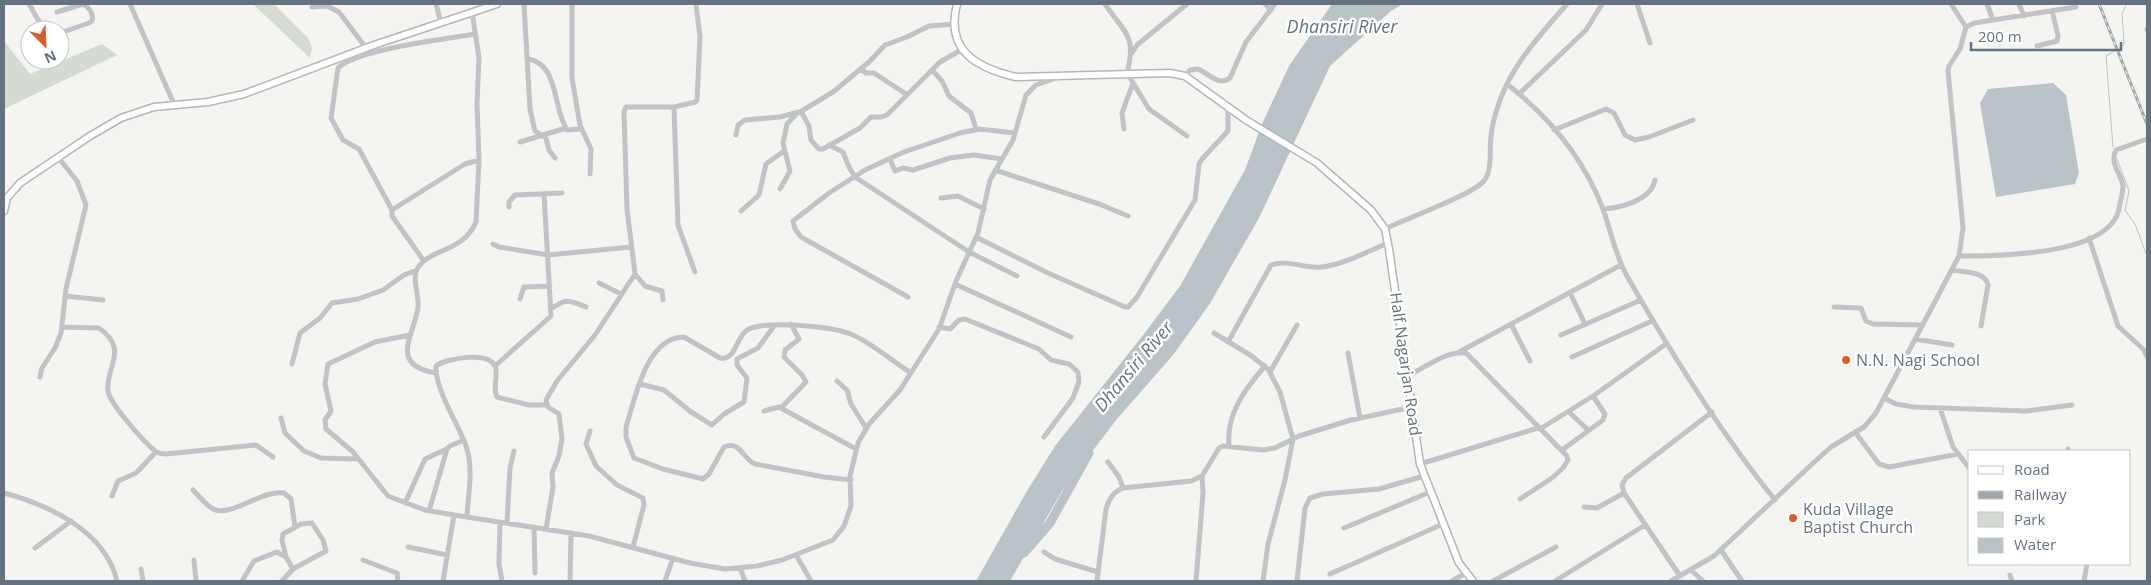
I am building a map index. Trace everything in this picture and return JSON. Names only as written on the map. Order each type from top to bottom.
[{"type":"main road","points":[[4,210],[7,198],[20,183],[121,118],[148,108],[208,102],[244,94],[366,48],[472,12],[486,5],[497,4]]},
{"type":"main road","points":[[957,4],[955,31],[963,49],[976,63],[993,72],[1016,77],[1170,72],[1185,76]]},
{"type":"main road","name":"Half Nagarjan Road","points":[[1185,76],[1246,120],[1317,163],[1371,210],[1385,229],[1420,464],[1459,563],[1473,581]]},
{"type":"street","points":[[29,4],[38,20]]},
{"type":"street","points":[[57,12],[83,4],[89,9],[93,17],[92,21],[70,30]]},
{"type":"street","points":[[130,4],[174,104]]},
{"type":"street","points":[[436,4],[441,23]]},
{"type":"street","points":[[524,4],[530,109],[535,131],[546,138],[549,150],[555,158]]},
{"type":"street","points":[[572,4],[571,71],[581,129],[591,149],[590,174]]},
{"type":"street","points":[[663,300],[662,291],[645,286],[635,274],[627,209],[624,109],[629,107],[674,107],[697,100],[700,37],[696,4]]},
{"type":"street","points":[[1105,4],[1129,39],[1132,53]]},
{"type":"street","points":[[1187,4],[1136,46],[1132,53],[1127,73],[1149,109],[1187,136]]},
{"type":"street","points":[[1264,4],[1271,10]]},
{"type":"street","points":[[1185,76],[1190,70],[1198,69],[1215,79],[1227,81],[1238,65],[1246,42],[1275,4]]},
{"type":"street","points":[[1385,229],[1463,194],[1482,183],[1488,171],[1493,122],[1507,84],[1531,46],[1568,4]]},
{"type":"street","points":[[1519,94],[1586,30],[1602,4]]},
{"type":"street","points":[[1637,4],[1650,43]]},
{"type":"street","points":[[1951,4],[1966,27]]},
{"type":"street","points":[[1987,4],[1993,20]]},
{"type":"street","points":[[2019,4],[2024,16]]},
{"type":"street","points":[[2036,46],[2057,41],[2058,35],[2052,4]]},
{"type":"street","points":[[312,6],[327,6],[339,12],[366,48]]},
{"type":"street","points":[[1671,581],[1692,570],[1720,550],[1832,447],[1874,417],[1923,325],[1959,256],[1963,228],[1948,71],[1949,66],[1960,49],[1966,27],[1974,23],[2076,7]]},
{"type":"street","points":[[436,373],[419,370],[408,354],[410,335],[418,307],[415,275],[424,261],[454,246],[472,231],[476,222],[479,160],[477,104],[479,58],[472,12]]},
{"type":"street","points":[[736,135],[738,125],[745,120],[780,117],[798,112],[833,92],[890,42],[908,37],[929,26],[955,24]]},
{"type":"street","points":[[424,261],[392,216],[392,210],[359,149],[343,140],[331,118],[338,68],[343,64],[372,53],[475,34]]},
{"type":"street","points":[[798,112],[809,126],[811,140],[816,148],[820,150],[860,128],[871,117],[887,115],[906,94],[944,59],[963,49]]},
{"type":"street","points":[[527,59],[538,62],[545,70],[557,96],[560,120],[566,128],[570,131],[581,129]]},
{"type":"street","points":[[861,68],[866,73],[874,73],[906,94]]},
{"type":"street","points":[[932,70],[942,81],[949,96],[971,114],[976,129]]},
{"type":"street","points":[[410,335],[375,342],[330,362],[326,367],[325,384],[331,411],[325,420],[326,429],[353,452],[356,459],[388,496],[429,511],[571,533],[633,547],[690,563],[725,569],[764,565],[796,556],[833,540],[840,533],[852,502],[850,480],[856,449],[866,428],[900,390],[939,327],[954,284],[976,237],[990,180],[1015,133],[1028,91],[1036,85],[1064,75]]},
{"type":"street","points":[[1124,130],[1122,113],[1133,83]]},
{"type":"street","points":[[1507,84],[1519,94],[1577,156],[1603,209],[1613,245],[1622,265],[1652,321],[1712,412],[1775,500]]},
{"type":"street","points":[[674,107],[678,225],[696,272]]},
{"type":"street","points":[[976,237],[1048,273],[1128,307],[1137,297],[1195,200],[1199,164],[1228,131],[1228,107]]},
{"type":"street","points":[[1554,130],[1606,108],[1614,113],[1625,135],[1635,140],[1649,137],[1693,120]]},
{"type":"street","points":[[780,189],[790,171],[783,143],[786,126],[798,112]]},
{"type":"street","points":[[520,142],[566,128]]},
{"type":"street","points":[[908,298],[801,237],[795,229],[793,221],[795,217],[855,177],[890,159],[953,135],[976,129],[986,128],[1015,133]]},
{"type":"street","points":[[1959,256],[2017,256],[2056,249],[2089,238],[2106,229],[2114,222],[2123,187],[2114,161],[2116,150],[2147,139]]},
{"type":"street","points":[[829,145],[845,155],[855,177],[969,252],[1017,276]]},
{"type":"street","points":[[741,211],[759,195],[766,164],[784,151]]},
{"type":"street","points":[[890,159],[894,170],[903,168],[913,170],[950,158],[974,155],[1002,160]]},
{"type":"street","points":[[40,377],[42,368],[55,348],[62,327],[65,296],[86,205],[78,182],[58,157]]},
{"type":"street","points":[[392,210],[465,164],[479,160]]},
{"type":"street","points":[[995,170],[1099,204],[1128,216]]},
{"type":"street","points":[[1603,209],[1620,207],[1649,193],[1654,187],[1655,180]]},
{"type":"street","points":[[495,366],[550,318],[550,286],[544,194]]},
{"type":"street","points":[[509,207],[509,202],[515,195],[562,194]]},
{"type":"street","points":[[941,198],[958,196],[984,209]]},
{"type":"street","points":[[2089,238],[2118,326],[2144,350],[2147,357]]},
{"type":"street","points":[[1228,342],[1271,265],[1281,263],[1321,267],[1342,262],[1388,243]]},
{"type":"street","points":[[493,244],[499,247],[548,254],[631,247]]},
{"type":"street","points":[[1408,376],[1459,352],[1622,265]]},
{"type":"street","points":[[292,364],[300,332],[320,318],[332,304],[358,299],[383,290],[404,275],[417,270]]},
{"type":"street","points":[[1952,270],[1981,275],[1987,280],[1988,285],[1981,326]]},
{"type":"street","points":[[546,405],[546,400],[556,384],[587,346],[635,274]]},
{"type":"street","points":[[599,283],[621,294]]},
{"type":"street","points":[[954,284],[1071,337]]},
{"type":"street","points":[[520,299],[524,287],[550,286]]},
{"type":"street","points":[[1570,293],[1585,324]]},
{"type":"street","points":[[65,296],[103,300]]},
{"type":"street","points":[[1561,335],[1641,300]]},
{"type":"street","points":[[551,309],[561,302],[568,301],[586,307]]},
{"type":"street","points":[[1834,307],[1861,308],[1866,321],[1873,324],[1923,325]]},
{"type":"street","points":[[939,327],[950,329],[959,320],[965,319],[1039,349],[1053,361],[1071,366],[1078,372],[1079,382],[1073,398],[1044,437]]},
{"type":"street","points":[[1572,356],[1652,321]]},
{"type":"street","points":[[850,480],[751,463],[742,450],[732,446],[724,447],[709,474],[703,479],[638,461],[632,455],[625,432],[640,384],[652,355],[671,339],[684,337],[725,359],[729,357],[745,331],[753,328],[791,324],[850,333],[911,373]]},
{"type":"street","points":[[781,408],[806,382],[802,375],[784,357],[785,350],[799,339],[791,324]]},
{"type":"street","points":[[1511,324],[1530,361]]},
{"type":"street","points":[[1270,372],[1297,325]]},
{"type":"street","points":[[640,384],[664,390],[691,412],[712,425],[724,414],[744,402],[747,378],[737,365],[736,359],[758,348],[774,326]]},
{"type":"street","points":[[62,327],[99,328],[112,343],[115,354],[108,384],[110,398],[133,428],[156,452],[166,454],[251,445],[259,446],[273,456]]},
{"type":"street","points":[[1214,333],[1270,372],[1280,392],[1293,439],[1279,506],[1268,544],[1263,581]]},
{"type":"street","points":[[1915,339],[1952,345]]},
{"type":"street","points":[[1420,464],[1539,428],[1594,396],[1666,344]]},
{"type":"street","points":[[1459,352],[1466,353],[1567,456],[1567,464],[1552,478],[1520,499]]},
{"type":"street","points":[[1348,353],[1360,418]]},
{"type":"street","points":[[467,517],[470,472],[468,451],[446,402],[436,373],[436,366],[465,358],[488,358],[495,366],[494,389],[497,397],[529,405],[546,405],[559,414],[562,439],[559,456],[552,472],[553,487],[546,529]]},
{"type":"street","points":[[1228,446],[1228,427],[1239,399],[1264,366]]},
{"type":"street","points":[[836,381],[847,390],[851,404],[866,428]]},
{"type":"street","points":[[1562,450],[1604,417],[1603,410],[1594,396]]},
{"type":"street","points":[[1884,398],[1902,406],[2026,412],[2072,405]]},
{"type":"street","points":[[764,411],[775,406],[781,408],[856,449]]},
{"type":"street","points":[[1097,581],[1106,509],[1114,494],[1123,488],[1191,481],[1202,476],[1219,448],[1223,446],[1263,450],[1275,448],[1293,439],[1360,418],[1412,407]]},
{"type":"street","points":[[1940,408],[1947,433],[1958,454],[1968,466]]},
{"type":"street","points":[[1569,412],[1588,430]]},
{"type":"street","points":[[1680,576],[1624,493],[1622,486],[1626,478],[1712,412]]},
{"type":"street","points":[[281,418],[285,433],[304,451],[321,458],[356,459]]},
{"type":"street","points":[[590,431],[586,444],[596,466],[617,485],[643,498],[644,505],[633,547]]},
{"type":"street","points":[[1855,432],[1879,464],[1889,467],[1958,454]]},
{"type":"street","points":[[405,503],[425,459],[464,440]]},
{"type":"street","points":[[429,511],[447,449]]},
{"type":"street","points":[[507,523],[510,468],[514,450]]},
{"type":"street","points":[[112,496],[118,481],[136,473],[156,452]]},
{"type":"street","points":[[1108,462],[1120,477],[1123,488]]},
{"type":"street","points":[[1196,581],[1203,493],[1202,476]]},
{"type":"street","points":[[1296,581],[1305,508],[1310,498],[1323,494],[1379,488],[1424,476]]},
{"type":"street","points":[[193,490],[211,508],[218,511],[234,508],[270,493],[284,492],[291,499],[295,527]]},
{"type":"street","points":[[4,492],[51,509],[71,521],[101,548],[112,565],[117,581]]},
{"type":"street","points":[[1344,528],[1430,492]]},
{"type":"street","points":[[1584,507],[1597,508],[1624,493]]},
{"type":"street","points":[[442,581],[454,515]]},
{"type":"street","points":[[35,548],[71,521]]},
{"type":"street","points":[[282,581],[293,569],[323,554],[326,549],[312,523],[305,522],[287,531],[282,537],[286,557],[293,569]]},
{"type":"street","points":[[500,522],[499,564],[502,581]]},
{"type":"street","points":[[1330,574],[1443,524]]},
{"type":"street","points":[[1555,581],[1645,525]]},
{"type":"street","points":[[534,527],[534,573]]},
{"type":"street","points":[[570,581],[571,533]]},
{"type":"street","points":[[408,547],[447,555]]},
{"type":"street","points":[[1492,581],[1556,548]]},
{"type":"street","points":[[1720,550],[1742,581]]},
{"type":"street","points":[[242,581],[254,562],[261,558],[277,552],[286,557]]},
{"type":"street","points":[[1044,552],[1055,559],[1098,572]]},
{"type":"street","points":[[796,556],[811,581]]},
{"type":"street","points":[[665,581],[673,558]]},
{"type":"street","points":[[194,560],[196,581]]},
{"type":"street","points":[[363,560],[397,573],[398,581]]},
{"type":"street","points":[[2084,581],[2087,565]]},
{"type":"street","points":[[740,568],[744,581]]},
{"type":"street","points":[[140,569],[143,581]]},
{"type":"street","points":[[1692,570],[1703,581]]},
{"type":"street","points":[[1452,581],[1466,573]]},
{"type":"green space","points":[[253,4],[274,4],[308,38],[312,47],[310,58]]},
{"type":"green space","points":[[4,41],[20,61],[20,70],[27,70],[30,74],[40,70],[70,70],[70,57],[102,44],[117,55],[4,109]]},
{"type":"water","name":"Dhansiri River","points":[[1332,4],[1403,4],[1391,11],[1330,66],[1259,218],[1209,305],[1173,355],[1117,419],[1062,491],[1010,581],[976,581],[1055,446],[1180,286],[1245,170],[1262,124],[1289,66]]},
{"type":"water","points":[[2053,83],[2066,95],[2079,173],[2075,184],[1996,197],[1980,103],[1988,89]]},
{"type":"waterway","points":[[2113,147],[2106,56],[2124,45],[2122,13],[2127,4]]},
{"type":"waterway","points":[[2117,159],[2129,191],[2125,210],[2135,224],[2147,256]]},
{"type":"waterway","name":"Dhansiri River","points":[[1024,553],[1050,523],[1089,453]]},
{"type":"railway","points":[[2099,4],[2147,124]]},
{"type":"place","name":"N.N. Nagi School","points":[[1846,360]]},
{"type":"place","name":"Kuda Village Baptist Church","points":[[1793,518]]}]
